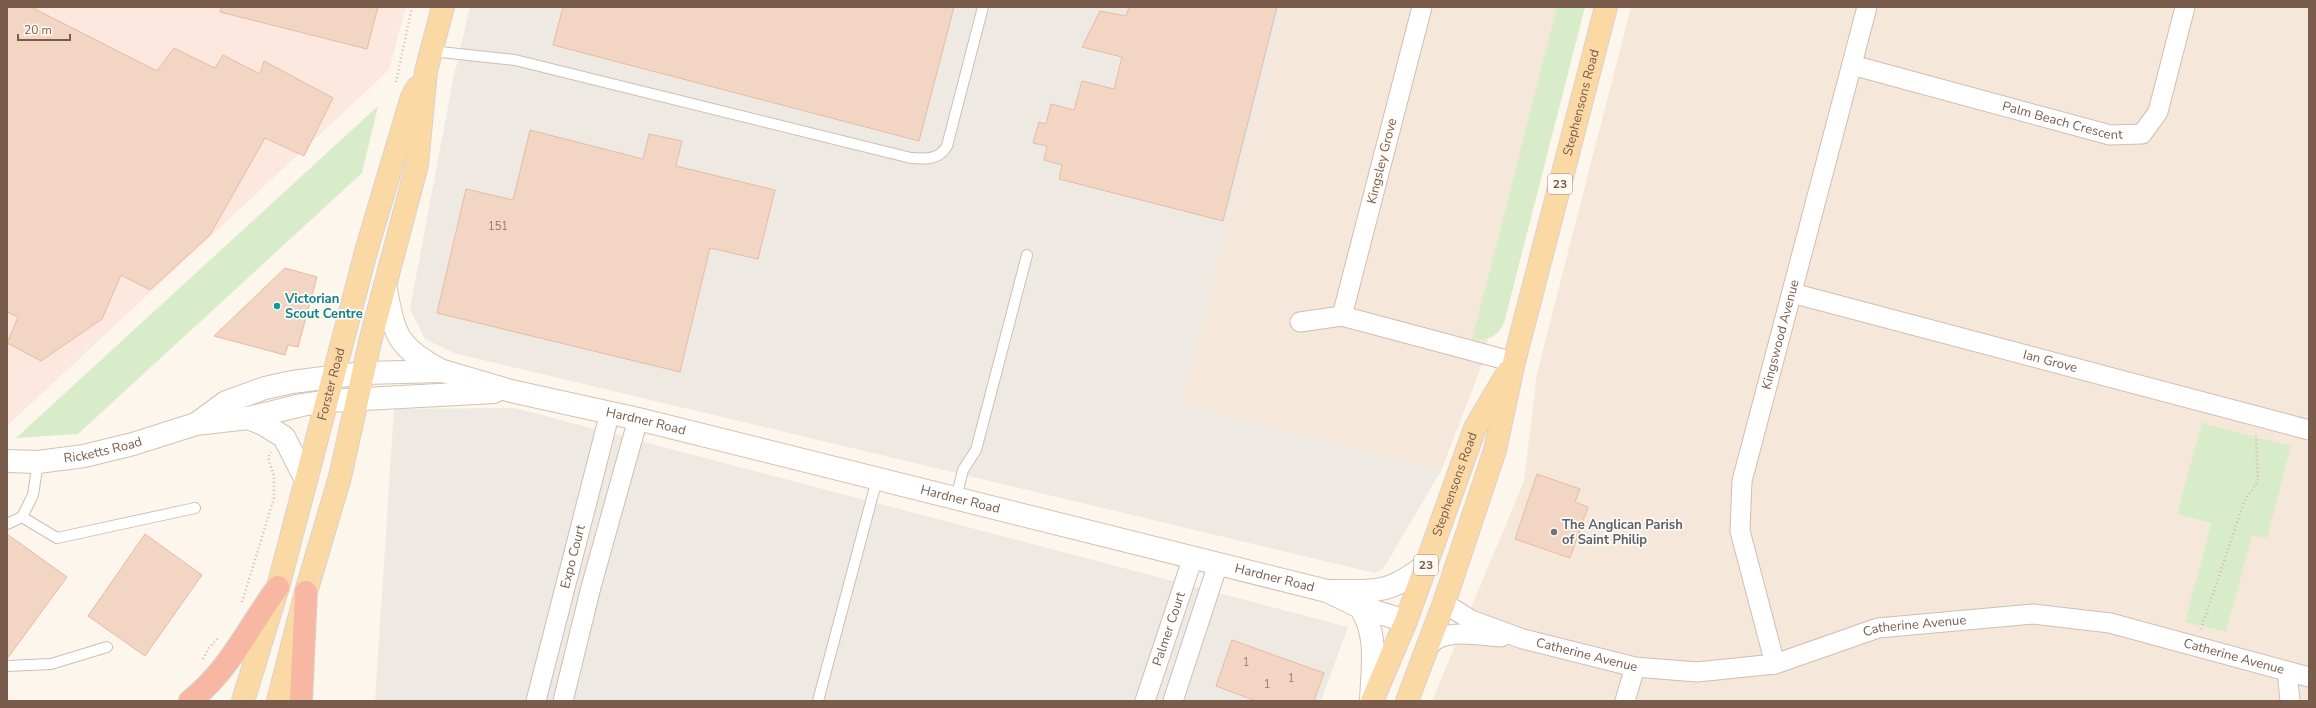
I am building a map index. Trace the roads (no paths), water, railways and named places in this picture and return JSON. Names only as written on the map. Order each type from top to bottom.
[{"type":"highway","points":[[190,701],[211,683],[237,649],[258,614],[278,587]]},
{"type":"highway","points":[[301,701],[306,592]]},
{"type":"main road","name":"Forster Road","points":[[278,701],[306,592],[340,477],[363,373],[417,166],[429,61],[443,7]]},
{"type":"main road","name":"Stephensons Road","points":[[1407,701],[1429,646],[1495,450],[1514,362],[1606,7]]},
{"type":"main road","name":"Forster Road","points":[[243,701],[278,587],[328,402],[333,376],[367,248],[412,97],[429,61]]},
{"type":"main road","name":"Stephensons Road","points":[[1371,701],[1406,621],[1475,428],[1491,397],[1514,362]]},
{"type":"main road","points":[[1406,621],[1444,603]]},
{"type":"street","name":"Kingsley Grove","points":[[1342,316],[1422,7]]},
{"type":"street","name":"Kingswood Avenue","points":[[1775,664],[1740,531],[1742,481],[1867,7]]},
{"type":"street","name":"Palm Beach Crescent","points":[[1852,65],[2110,135],[2142,134],[2158,112],[2185,7]]},
{"type":"street","points":[[385,285],[393,327],[404,344],[417,357],[443,371]]},
{"type":"street","name":"Ian Grove","points":[[1792,292],[2309,430]]},
{"type":"street","points":[[1300,322],[1342,316],[1514,362]]},
{"type":"street","name":"Hardner Road","points":[[333,376],[363,373],[443,371],[511,391],[610,412],[1327,591],[1360,607],[1406,621]]},
{"type":"street","name":"Ricketts Road","points":[[196,424],[226,402],[265,388],[333,376]]},
{"type":"street","name":"Hardner Road","points":[[328,402],[511,391]]},
{"type":"street","name":"Ricketts Road","points":[[7,461],[38,462],[84,456],[133,444],[196,424],[248,418],[302,405],[328,402]]},
{"type":"street","name":"Expo Court","points":[[536,701],[610,412]]},
{"type":"street","points":[[248,418],[263,424],[284,437],[306,480]]},
{"type":"street","name":"Expo Court","points":[[563,701],[591,587],[638,419]]},
{"type":"street","name":"Palmer Court","points":[[1145,701],[1193,557]]},
{"type":"street","name":"Palmer Court","points":[[1172,701],[1218,564]]},
{"type":"street","points":[[1327,591],[1387,589],[1400,584],[1426,565]]},
{"type":"street","points":[[567,581],[591,587]]},
{"type":"street","name":"Catherine Avenue","points":[[1444,603],[1471,620],[1523,639],[1635,667],[1697,672],[1775,664],[1878,628],[2033,614],[2110,623],[2196,645],[2309,677]]},
{"type":"street","points":[[1360,607],[1367,619],[1372,633],[1371,701]]},
{"type":"street","name":"Catherine Avenue","points":[[1429,646],[1438,638],[1451,635],[1523,639]]},
{"type":"street","points":[[1625,701],[1635,667]]},
{"type":"street","points":[[2287,671],[2290,701]]},
{"type":"lane","points":[[429,61],[515,60],[911,158],[930,159],[938,156],[947,146],[983,7]]},
{"type":"lane","points":[[956,498],[963,470],[976,450],[1027,255]]},
{"type":"lane","points":[[7,524],[22,517],[33,495],[38,462]]},
{"type":"lane","points":[[818,701],[878,478]]},
{"type":"lane","points":[[22,517],[57,538],[195,508]]},
{"type":"lane","points":[[7,666],[51,664],[107,647]]},
{"type":"place","name":"Victorian Scout Centre","points":[[277,306]]},
{"type":"place","name":"The Anglican Parish of Saint Philip","points":[[1554,532]]}]
